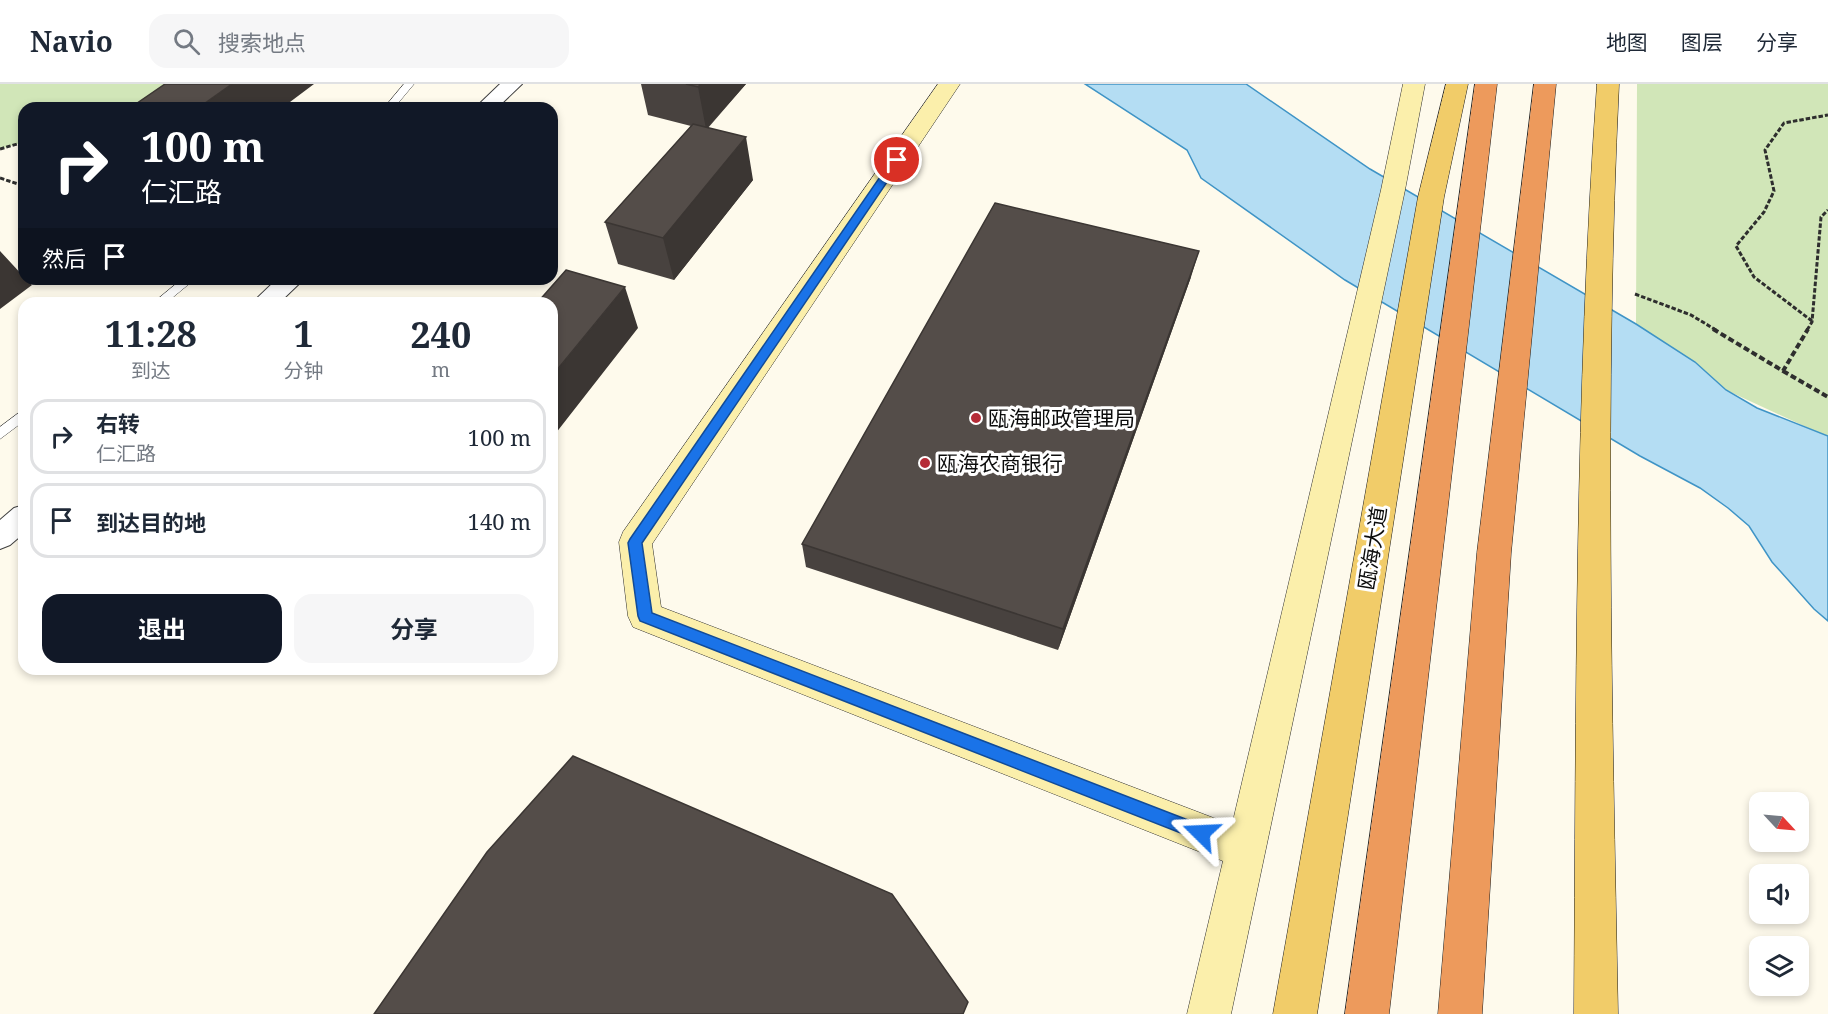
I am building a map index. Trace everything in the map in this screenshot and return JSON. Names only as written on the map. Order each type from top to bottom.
[{"type":"highway","points":[[1367,1014],[1486,84]]},
{"type":"highway","points":[[1460,1014],[1494,553],[1547,93]]},
{"type":"main road","name":"瓯海大道","points":[[1295,1014],[1431,197],[1457,84]]},
{"type":"main road","points":[[1596,1014],[1594,483],[1599,212],[1608,84]]},
{"type":"street","points":[[492,102],[512,84]]},
{"type":"street","points":[[949,84],[635,543],[645,616],[1245,850]]},
{"type":"street","points":[[1209,1014],[1393,190],[1414,84]]},
{"type":"street","points":[[270,297],[283,285]]},
{"type":"street","points":[[0,537],[18,521]]},
{"type":"lane","points":[[394,102],[409,84]]},
{"type":"lane","points":[[166,297],[182,285]]},
{"type":"lane","points":[[0,434],[18,419]]},
{"type":"path","points":[[1812,322],[1754,277],[1736,246],[1764,212],[1774,191],[1765,150],[1784,123],[1828,115]]},
{"type":"path","points":[[0,149],[18,144]]},
{"type":"path","points":[[0,178],[18,184]]},
{"type":"path","points":[[1783,371],[1812,322],[1821,218],[1828,210]]},
{"type":"path","points":[[1635,294],[1691,315],[1828,397]]},
{"type":"green space","points":[[0,84],[210,84],[184,102],[18,102],[18,144],[0,149]]},
{"type":"green space","points":[[1637,84],[1828,84],[1828,437],[1726,390],[1695,362],[1636,324]]},
{"type":"water","points":[[1085,84],[1246,84],[1370,169],[1636,324],[1695,362],[1726,390],[1757,408],[1828,436],[1828,621],[1814,609],[1772,562],[1749,526],[1728,508],[1700,488],[1640,456],[1345,280],[1201,178],[1187,150]]},
{"type":"building","points":[[165,84],[232,84],[206,102],[139,102]]},
{"type":"building","points":[[693,124],[746,137],[663,238],[605,222]]},
{"type":"building","points":[[995,203],[1199,251],[1063,629],[802,544]]},
{"type":"building","points":[[566,270],[625,287],[558,369],[558,297],[542,297],[553,285],[558,285],[558,279]]},
{"type":"building","points":[[573,756],[892,894],[968,1002],[963,1014],[374,1014],[487,852]]},
{"type":"place","name":"瓯海邮政管理局","points":[[976,418]]},
{"type":"place","name":"瓯海农商银行","points":[[925,463]]},
{"type":"route","points":[[897,160],[635,543],[645,616],[1201,833]]}]
